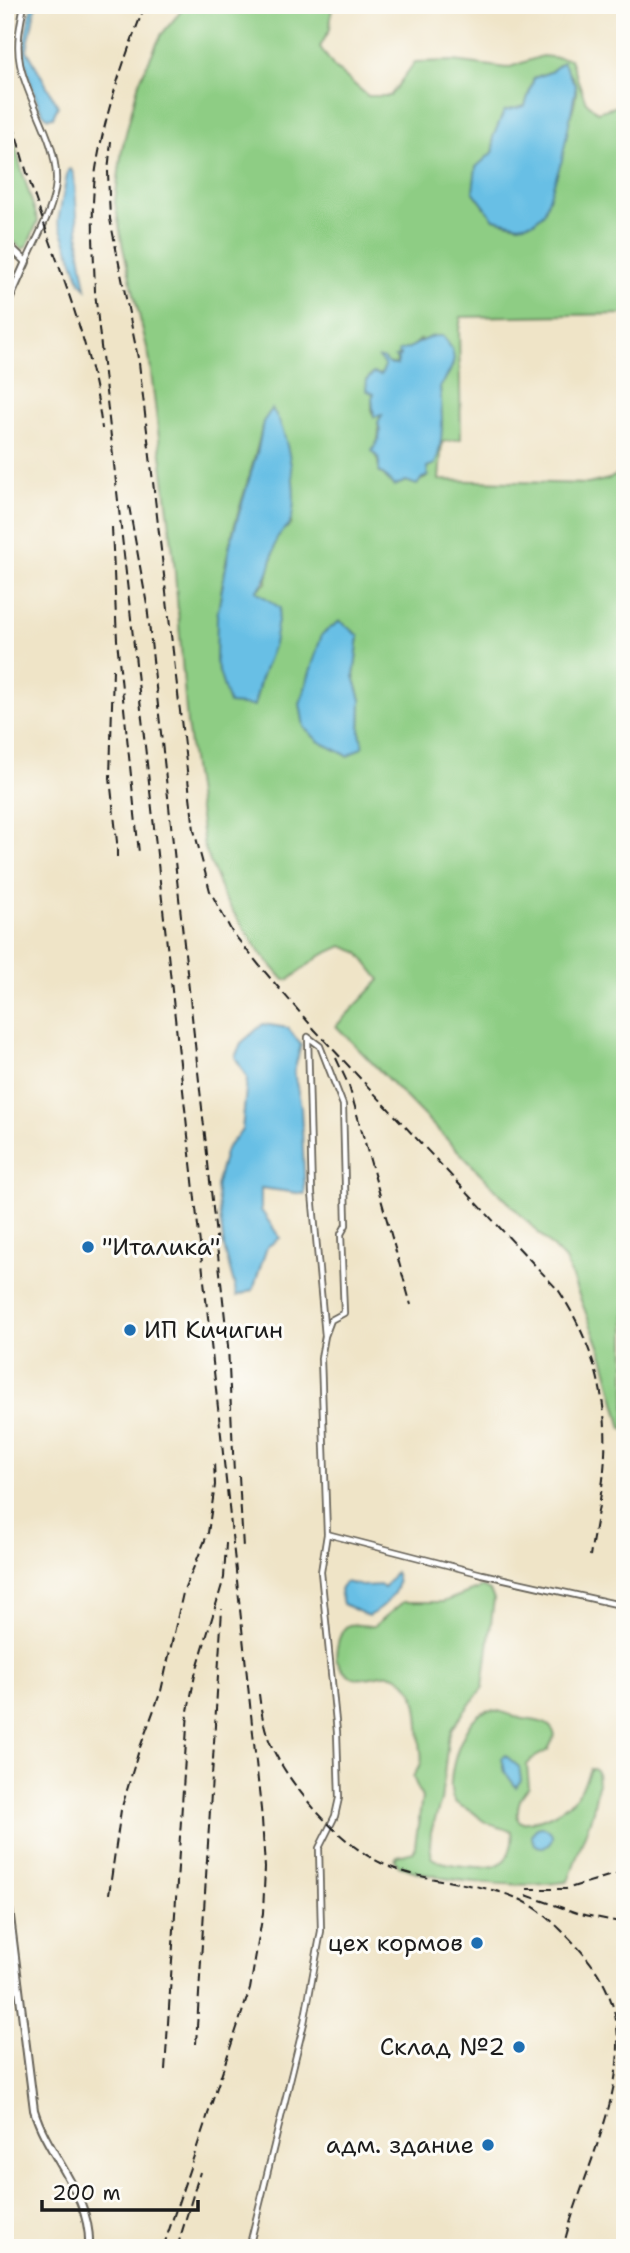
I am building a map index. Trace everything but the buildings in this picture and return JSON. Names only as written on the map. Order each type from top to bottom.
[{"type":"main road","points":[[5,242],[26,262],[5,309]]},
{"type":"main road","points":[[5,1876],[34,2110],[41,2130],[77,2195],[88,2229],[89,2248]]},
{"type":"street","points":[[24,5],[18,41],[19,61],[56,170],[53,199],[26,262]]},
{"type":"street","points":[[249,2248],[304,2023],[321,1931],[319,1848],[335,1816],[339,1798],[337,1732],[321,1572],[327,1534],[321,1358],[331,1320],[344,1313],[341,1234],[346,1225],[343,1105],[320,1046],[308,1037],[312,1193],[325,1336]]},
{"type":"street","points":[[327,1534],[482,1574],[625,1606]]},
{"type":"green space","points":[[186,5],[332,5],[330,29],[320,47],[334,67],[368,96],[390,96],[415,62],[454,61],[507,68],[542,56],[570,59],[586,102],[597,112],[625,104],[625,314],[461,317],[461,439],[442,442],[439,480],[588,484],[609,479],[625,470],[625,1430],[622,1429],[604,1359],[565,1260],[336,1026],[380,980],[358,952],[342,946],[320,956],[290,979],[284,980],[260,953],[224,898],[204,846],[187,724],[174,561],[149,356],[123,248],[115,202],[122,149],[139,82],[161,35]],"holes":[[[562,63],[574,80],[575,100],[570,117],[554,156],[519,225],[494,219],[473,191],[494,151],[493,137],[525,106],[534,78],[550,72]],[[421,339],[445,380],[440,387],[441,420],[437,459],[427,467],[426,478],[394,486],[379,473],[376,449],[382,414],[372,413],[374,394],[367,380],[373,373],[381,375],[386,363],[397,365],[396,357],[401,355],[399,351],[409,350]],[[263,423],[291,524],[277,536],[266,583],[255,591],[260,681],[254,705],[216,662],[220,602],[227,558]],[[340,621],[359,636],[354,676],[361,700],[360,733],[363,746],[347,756]]]},
{"type":"green space","points":[[5,103],[38,221],[27,246],[22,249],[5,234]]},
{"type":"green space","points":[[482,1587],[490,1591],[494,1599],[483,1687],[452,1728],[448,1740],[441,1801],[431,1832],[432,1858],[454,1865],[491,1866],[505,1860],[510,1851],[512,1832],[485,1822],[457,1804],[451,1783],[456,1754],[468,1727],[483,1712],[499,1711],[543,1722],[555,1735],[548,1750],[527,1765],[529,1787],[519,1802],[518,1819],[521,1822],[535,1821],[560,1810],[579,1792],[590,1769],[597,1772],[598,1785],[592,1815],[568,1881],[530,1885],[456,1880],[412,1870],[397,1864],[395,1860],[397,1856],[414,1852],[422,1798],[413,1777],[422,1758],[415,1697],[411,1689],[398,1677],[381,1675],[357,1679],[349,1676],[342,1670],[336,1658],[339,1640],[349,1625],[374,1626],[403,1602],[443,1602]]},
{"type":"water","points":[[32,5],[36,5],[27,50],[58,106],[53,117],[48,118],[35,97],[24,50]]},
{"type":"water","points":[[563,62],[576,87],[562,160],[544,213],[534,222],[519,225],[494,219],[473,191],[476,167],[494,151],[493,137],[504,111],[525,106],[534,78],[550,72]]},
{"type":"water","points":[[71,169],[74,176],[80,253],[86,288],[81,283],[58,221],[68,170]]},
{"type":"water","points":[[434,336],[442,336],[454,356],[452,367],[440,387],[442,426],[438,455],[435,464],[427,467],[428,476],[422,478],[417,485],[406,481],[394,486],[379,473],[379,459],[372,451],[379,439],[378,422],[382,415],[374,417],[374,394],[366,390],[367,380],[373,373],[381,375],[385,366],[379,358],[397,365],[398,360],[395,357],[400,357],[399,351]]},
{"type":"water","points":[[272,409],[287,446],[293,479],[293,509],[290,523],[277,538],[267,574],[256,591],[280,608],[274,644],[254,706],[229,704],[216,662],[217,616],[230,544],[258,449],[263,422]]},
{"type":"water","points":[[340,621],[359,636],[354,676],[361,700],[360,733],[363,746],[348,756],[318,741],[304,727],[300,704],[322,634]]},
{"type":"water","points":[[263,1024],[288,1028],[301,1045],[294,1072],[301,1106],[305,1194],[261,1188],[261,1210],[280,1238],[267,1247],[253,1290],[237,1296],[224,1247],[216,1186],[226,1149],[242,1130],[247,1078],[235,1057],[241,1043]]},
{"type":"water","points":[[395,1572],[395,1592],[374,1613],[368,1616],[343,1604],[340,1590],[345,1582],[362,1586],[380,1585],[384,1588]]},
{"type":"water","points":[[505,1755],[519,1767],[521,1780],[516,1787],[505,1772],[502,1758]]},
{"type":"water","points":[[542,1827],[549,1830],[552,1837],[549,1844],[542,1847],[535,1844],[532,1837],[535,1830]]},
{"type":"railway","points":[[145,5],[116,86],[96,169],[93,215],[95,292],[236,1571],[265,1868],[263,1913],[250,1989],[163,2248]]},
{"type":"railway","points":[[5,21],[9,58]]},
{"type":"railway","points":[[5,48],[11,90]]},
{"type":"railway","points":[[5,79],[25,168],[83,340],[95,384],[102,429]]},
{"type":"railway","points":[[111,141],[108,172],[110,219],[139,363],[194,830],[210,891],[232,932],[259,965],[315,1030],[559,1291],[570,1310],[595,1369],[604,1411],[604,1467],[590,1556]]},
{"type":"railway","points":[[129,506],[147,605],[228,1346],[234,1473]]},
{"type":"railway","points":[[112,527],[117,640],[139,853]]},
{"type":"railway","points":[[113,669],[110,778],[117,857]]},
{"type":"railway","points":[[336,1058],[349,1086],[411,1305]]},
{"type":"railway","points":[[109,1894],[121,1810],[161,1691],[183,1593],[208,1533],[215,1485],[214,1462]]},
{"type":"railway","points":[[239,1476],[243,1548]]},
{"type":"railway","points":[[165,2070],[188,1711],[195,1675],[224,1578],[226,1543]]},
{"type":"railway","points":[[196,2044],[222,1609]]},
{"type":"railway","points":[[259,1694],[266,1733],[290,1778],[318,1813],[349,1842],[365,1854],[397,1870],[498,1891],[527,1903],[545,1915],[573,1942],[602,1981],[609,1995],[617,2026],[616,2070],[605,2121],[563,2248]]},
{"type":"railway","points":[[527,1889],[566,1889],[625,1871]]},
{"type":"railway","points":[[526,1895],[580,1914],[625,1923]]},
{"type":"railway","points":[[177,2248],[200,2172]]},
{"type":"place","name":"\"Италика\"","points":[[88,1247]]},
{"type":"place","name":"ИП Кичигин","points":[[130,1330]]},
{"type":"place","name":"цех кормов","points":[[477,1943]]},
{"type":"place","name":"Склад №2","points":[[519,2047]]},
{"type":"place","name":"адм. здание","points":[[488,2145]]}]
